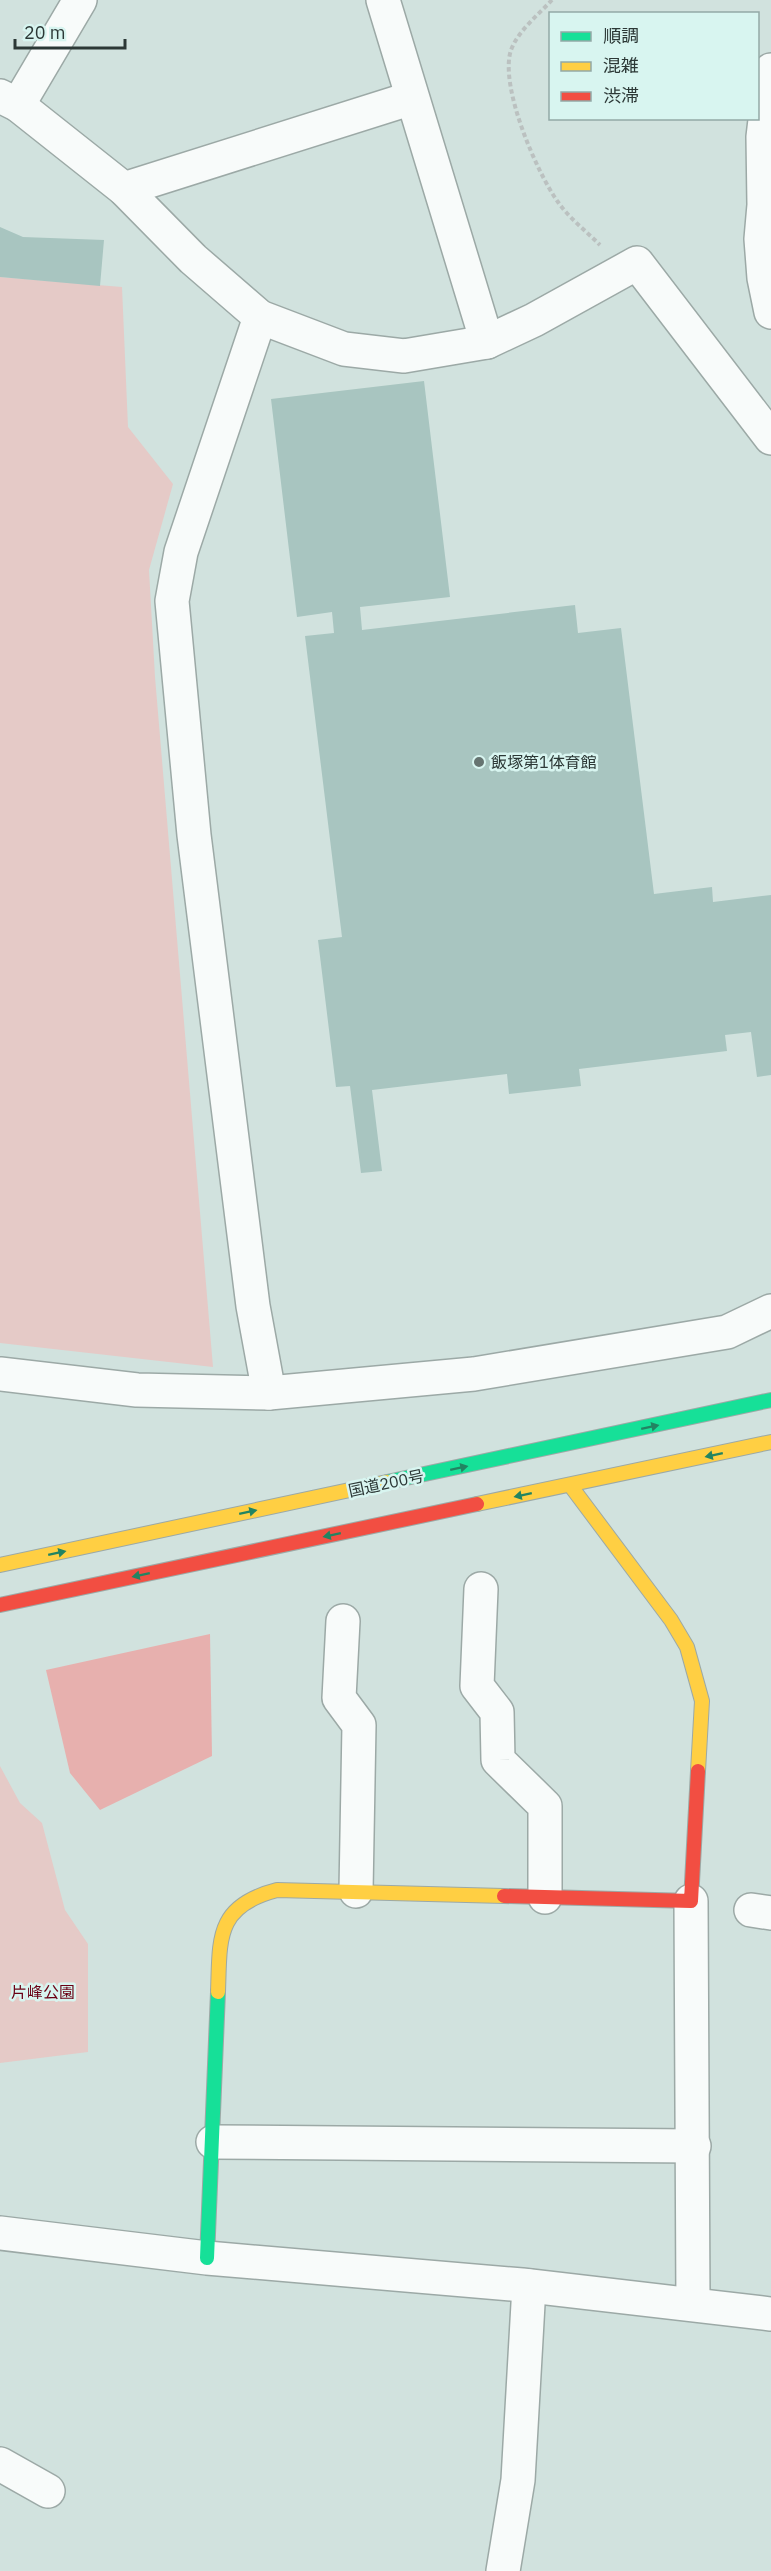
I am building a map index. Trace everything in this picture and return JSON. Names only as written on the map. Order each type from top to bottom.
[{"type":"main road","name":"国道200号","points":[[0,1565],[771,1400]]},
{"type":"main road","points":[[0,1605],[771,1442]]},
{"type":"main road","points":[[207,2258],[220,1938],[228,1917],[242,1904],[259,1894],[278,1890],[691,1901],[702,1701],[687,1647],[671,1620],[570,1485]]},
{"type":"street","points":[[80,0],[9,100],[124,189],[193,259],[260,317],[344,349],[371,354],[404,356],[487,342],[534,320],[637,263],[771,438]]},
{"type":"street","points":[[383,0],[487,342]]},
{"type":"street","points":[[771,70],[763,137],[768,202],[761,239],[764,278],[771,312]]},
{"type":"street","points":[[124,189],[412,98]]},
{"type":"street","points":[[260,317],[181,552],[172,601],[194,835],[253,1306],[269,1393]]},
{"type":"street","points":[[0,1374],[137,1390],[269,1393],[474,1374],[727,1332],[771,1311]]},
{"type":"street","points":[[481,1589],[477,1686],[497,1712],[498,1760],[545,1806],[545,1897]]},
{"type":"street","points":[[343,1621],[339,1698],[359,1725],[356,1892]]},
{"type":"street","points":[[691,1901],[693,2303]]},
{"type":"street","points":[[213,2142],[694,2146]]},
{"type":"street","points":[[0,2233],[207,2258],[529,2286],[693,2303],[771,2314]]},
{"type":"street","points":[[503,2571],[518,2480],[529,2286]]},
{"type":"street","points":[[0,2464],[48,2491]]},
{"type":"path","points":[[552,0],[524,30],[511,51],[508,77],[522,126],[543,180],[560,204],[623,272]]},
{"type":"green space","points":[[0,277],[122,287],[128,427],[173,484],[149,570],[155,677],[213,1367],[0,1343]]},
{"type":"green space","name":"片峰公園","points":[[0,1766],[20,1803],[42,1823],[65,1910],[88,1944],[88,2052],[0,2063]]},
{"type":"shaded area","points":[[210,1634],[212,1756],[100,1810],[70,1773],[46,1670]]},
{"type":"building","points":[[0,227],[23,237],[104,240],[100,286],[0,277]]},
{"type":"building","name":"飯塚第1体育館","points":[[424,381],[450,597],[360,607],[362,630],[575,605],[578,633],[621,628],[654,894],[712,887],[713,902],[771,895],[771,1075],[757,1077],[751,1032],[725,1035],[727,1051],[579,1069],[581,1086],[509,1094],[507,1074],[372,1090],[382,1171],[361,1173],[350,1086],[336,1087],[318,940],[342,937],[305,636],[334,633],[332,612],[297,617],[271,399]]},
{"type":"traffic: fast","points":[[387,1482],[771,1400]]},
{"type":"traffic: fast","points":[[207,2258],[218,1992]]},
{"type":"traffic: slow","points":[[477,1504],[771,1442]]},
{"type":"traffic: slow","points":[[0,1565],[387,1482]]},
{"type":"traffic: slow","points":[[570,1485],[671,1620],[687,1647],[702,1701],[698,1771]]},
{"type":"traffic: slow","points":[[218,1992],[219,1956],[225,1927],[242,1905],[277,1890],[504,1896]]},
{"type":"traffic: jam","points":[[0,1605],[477,1504]]},
{"type":"traffic: jam","points":[[504,1896],[691,1901],[698,1771]]},
{"type":"place","name":"飯塚第1体育館","points":[[479,762]]}]
